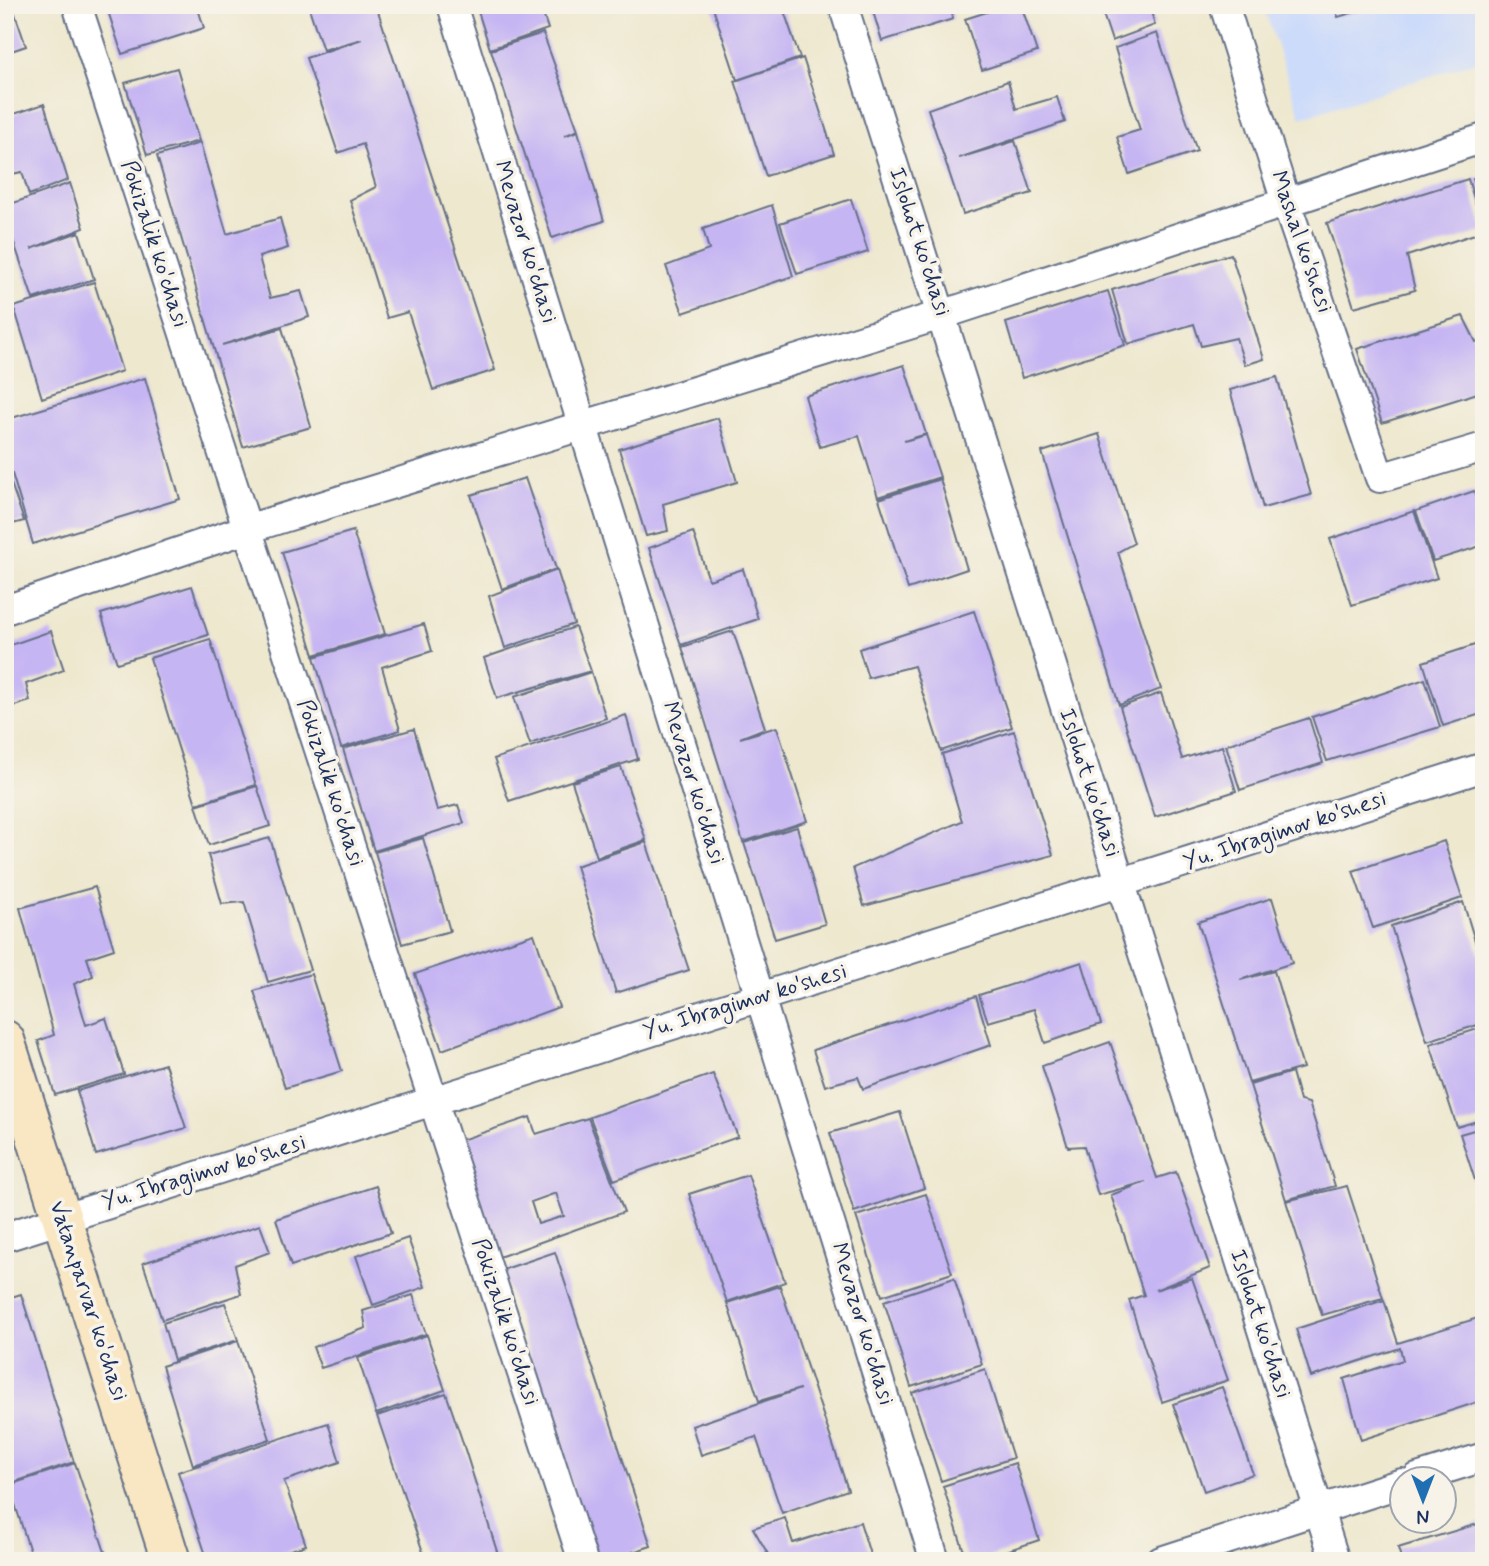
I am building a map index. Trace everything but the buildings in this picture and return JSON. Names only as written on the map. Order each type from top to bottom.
[{"type":"street","name":"Pokizalik ko'chasi","points":[[77,5],[583,1561]]},
{"type":"street","name":"Mevazor ko'chasi","points":[[452,5],[935,1561]]},
{"type":"street","name":"Islohot ko'chasi","points":[[844,5],[1335,1561]]},
{"type":"street","name":"Mashal ko'shesi","points":[[1224,5],[1286,202],[1380,478],[1484,447]]},
{"type":"street","points":[[5,610],[247,529],[941,314],[1484,138]]},
{"type":"street","name":"Yu. Ibragimov ko'shesi","points":[[5,1237],[61,1217],[1121,884],[1484,767]]},
{"type":"street","name":"Vatanparvar ko'chasi","points":[[5,1040],[171,1561]]},
{"type":"street","points":[[1458,1466],[1484,1457]]},
{"type":"street","points":[[1161,1561],[1388,1488]]},
{"type":"shaded area","points":[[1263,5],[1484,5],[1484,59],[1301,118]]}]
